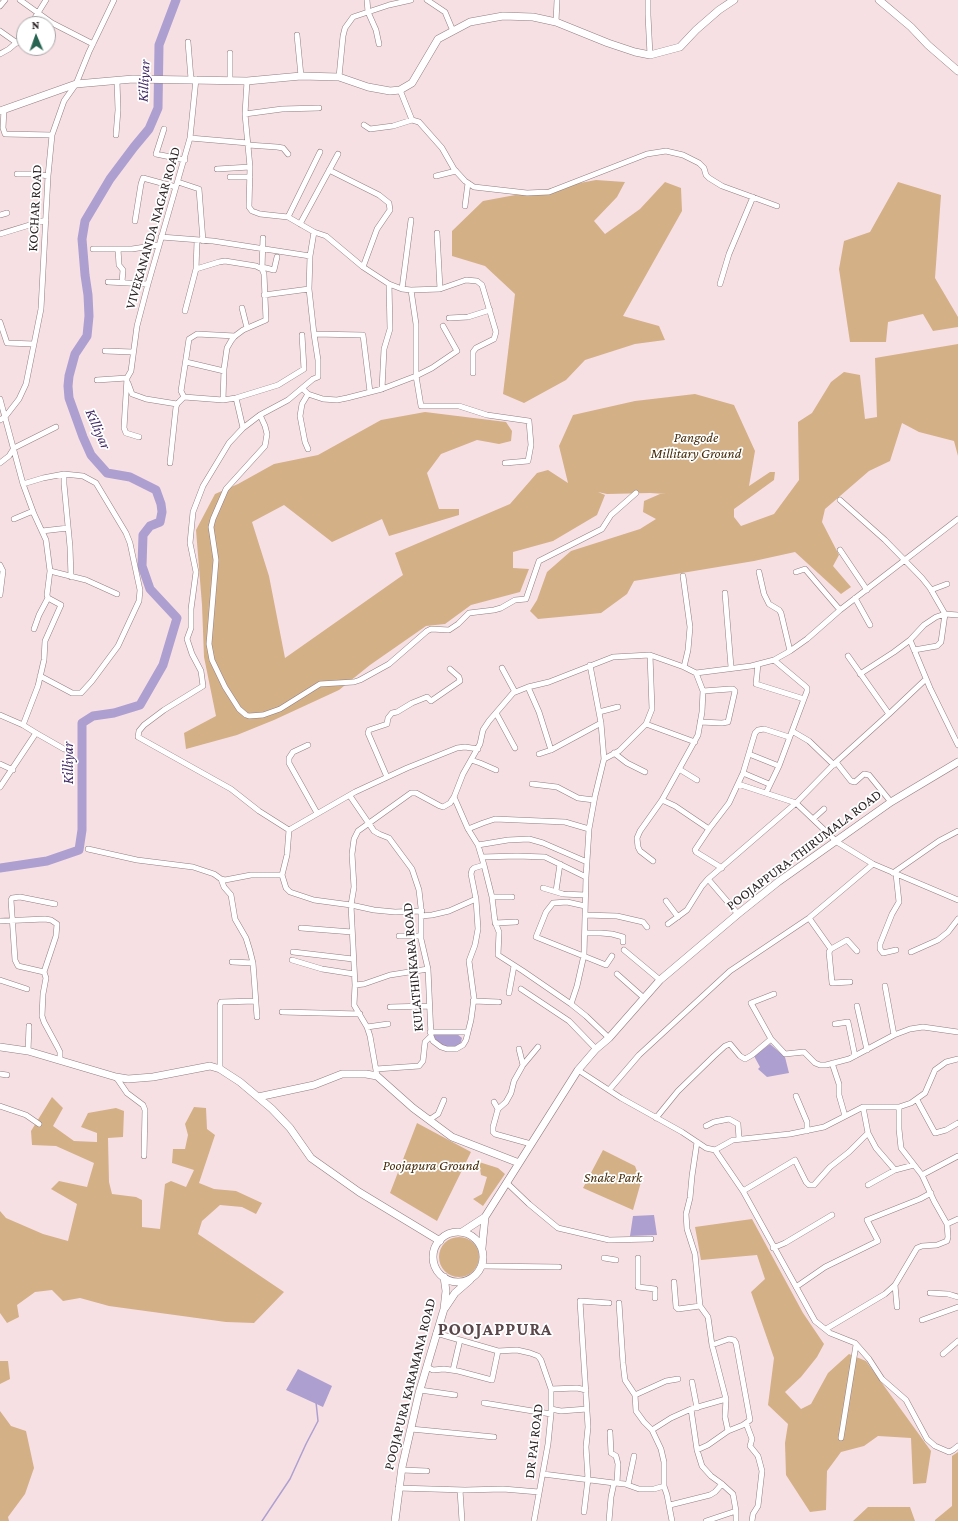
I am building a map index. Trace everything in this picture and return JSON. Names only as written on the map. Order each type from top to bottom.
[{"type":"main road","points":[[2,110],[76,84],[150,79],[246,81],[301,76],[339,76],[368,87],[390,91],[400,90],[412,83],[438,39],[470,22],[503,16],[533,17],[556,22],[608,43],[634,52],[650,55],[680,47],[719,10],[734,0]]},
{"type":"main road","points":[[879,0],[911,27],[928,46],[958,71]]},
{"type":"main road","name":"POOJAPPURA-THIRUMALA ROAD","points":[[485,1217],[578,1070],[596,1049],[609,1038],[660,980],[778,882],[837,842],[891,802],[958,762]]},
{"type":"main road","points":[[0,1047],[28,1051],[116,1077],[128,1079],[152,1078],[210,1066],[220,1068],[240,1082],[272,1109],[289,1127],[311,1158],[359,1192],[440,1241]]},
{"type":"main road","points":[[258,1097],[314,1085],[342,1074],[377,1073],[413,1108],[452,1137],[519,1163]]},
{"type":"main road","points":[[462,1232],[485,1217]]},
{"type":"main road","points":[[444,1309],[455,1293],[478,1272],[482,1266],[485,1217]]},
{"type":"main road","points":[[472,1278],[458,1282],[444,1277],[439,1273],[434,1260],[434,1252],[440,1241],[447,1235],[462,1232],[474,1238],[482,1250]]},
{"type":"main road","name":"POOJAPURA KARAMANA ROAD","points":[[395,1521],[398,1488],[410,1430],[436,1333],[444,1309],[446,1291],[444,1277]]},
{"type":"street","points":[[0,6],[5,0]]},
{"type":"street","points":[[20,0],[63,30],[93,44]]},
{"type":"street","points":[[38,14],[46,0]]},
{"type":"street","name":"KOCHAR ROAD","points":[[0,420],[6,417],[19,399],[26,384],[41,309],[48,176],[52,135],[64,101],[76,84],[114,0]]},
{"type":"street","points":[[367,0],[368,12],[376,30],[379,44]]},
{"type":"street","points":[[339,76],[343,36],[345,28],[353,17],[389,4],[411,0]]},
{"type":"street","points":[[427,0],[445,12],[453,31]]},
{"type":"street","points":[[556,22],[557,0]]},
{"type":"street","points":[[648,0],[650,55]]},
{"type":"street","points":[[0,31],[16,42]]},
{"type":"street","points":[[297,35],[301,76]]},
{"type":"street","name":"VIVEKANANDA NAGAR ROAD","points":[[139,437],[126,433],[124,428],[124,378],[131,371],[137,326],[158,245],[185,160],[190,138],[194,79],[188,42]]},
{"type":"street","points":[[0,54],[16,44]]},
{"type":"street","points":[[230,53],[230,80]]},
{"type":"street","points":[[116,135],[118,81]]},
{"type":"street","points":[[246,81],[245,114],[250,167],[248,199],[249,207],[252,211],[260,214],[288,217],[314,232],[326,236],[363,267],[389,284],[402,289],[411,290],[440,288],[466,280],[477,281],[482,285],[496,336],[494,339],[476,348],[473,352],[473,372]]},
{"type":"street","points":[[400,90],[412,120]]},
{"type":"street","points":[[245,114],[282,109],[319,108]]},
{"type":"street","points":[[2,110],[3,128],[5,134],[52,135]]},
{"type":"street","points":[[364,125],[370,129],[393,126],[412,120],[419,122],[442,148],[456,171],[474,187],[526,193],[549,192],[648,154],[666,151],[683,155],[699,163],[704,168],[706,175],[716,183],[777,206]]},
{"type":"street","points":[[164,129],[156,154],[185,160]]},
{"type":"street","points":[[190,138],[278,147],[283,148],[288,154]]},
{"type":"street","points":[[288,217],[320,152]]},
{"type":"street","points":[[300,224],[338,154]]},
{"type":"street","points":[[217,169],[250,167]]},
{"type":"street","points":[[329,170],[379,196],[389,203],[390,210],[377,229],[363,267]]},
{"type":"street","points":[[436,176],[456,171]]},
{"type":"street","points":[[16,174],[37,174],[48,176]]},
{"type":"street","points":[[230,177],[250,177]]},
{"type":"street","points":[[135,221],[143,178],[199,189],[203,241]]},
{"type":"street","points":[[464,206],[468,183]]},
{"type":"street","points":[[720,284],[730,254],[753,197]]},
{"type":"street","points":[[0,215],[7,213]]},
{"type":"street","points":[[0,234],[46,220]]},
{"type":"street","points":[[402,289],[411,220]]},
{"type":"street","points":[[289,830],[259,811],[231,789],[138,737],[139,731],[144,725],[164,710],[203,686],[201,671],[192,654],[187,638],[191,628],[191,610],[196,572],[190,543],[193,512],[202,486],[229,443],[243,428],[260,415],[283,403],[313,379],[318,377],[318,360],[309,289],[310,256],[314,232]]},
{"type":"street","points":[[437,233],[440,288]]},
{"type":"street","points":[[161,237],[203,241],[310,256]]},
{"type":"street","points":[[223,400],[224,371],[227,348],[235,336],[247,328],[266,320],[264,274],[262,268],[263,238]]},
{"type":"street","points":[[185,310],[196,269],[197,241]]},
{"type":"street","points":[[93,249],[118,249],[158,245]]},
{"type":"street","points":[[118,249],[119,265],[123,270],[122,282]]},
{"type":"street","points":[[196,269],[225,261],[274,270],[277,257]]},
{"type":"street","points":[[108,282],[148,284]]},
{"type":"street","points":[[382,389],[384,349],[390,329],[389,284]]},
{"type":"street","points":[[264,295],[309,289]]},
{"type":"street","points":[[411,290],[416,324],[416,376],[421,406],[459,406],[487,415],[529,421],[531,445],[528,461],[505,463]]},
{"type":"street","points":[[242,308],[247,328]]},
{"type":"street","points":[[449,318],[468,317],[490,310]]},
{"type":"street","points":[[0,322],[7,343],[34,344]]},
{"type":"street","points":[[303,388],[308,394],[323,400],[337,400],[382,389],[416,376],[432,368],[457,351],[443,326]]},
{"type":"street","points":[[184,397],[181,391],[189,339],[197,334],[235,336]]},
{"type":"street","points":[[314,334],[363,335],[370,392]]},
{"type":"street","points":[[170,463],[177,404],[184,397],[223,400],[236,398],[278,384],[304,369],[302,335]]},
{"type":"street","points":[[105,351],[133,352]]},
{"type":"street","points":[[186,362],[224,371]]},
{"type":"street","points":[[97,380],[124,378],[132,394],[146,399],[177,404]]},
{"type":"street","points":[[308,394],[302,404],[300,416],[308,450]]},
{"type":"street","points":[[236,398],[243,428]]},
{"type":"street","points":[[0,399],[23,484],[48,546],[50,570],[47,595],[48,598],[39,615],[34,630]]},
{"type":"street","points":[[260,415],[267,434],[265,446],[226,489],[212,519],[211,527],[216,560],[209,644],[212,660],[225,687],[239,709],[246,715],[250,716],[263,715],[280,709],[320,684],[354,682],[360,680],[389,664],[431,629],[449,630],[458,624],[469,613],[494,610],[516,600],[526,598],[539,560],[602,529],[611,515],[636,493]]},
{"type":"street","points":[[0,463],[9,456],[14,448],[56,427]]},
{"type":"street","points":[[23,484],[64,474],[83,476],[96,483],[126,533],[130,543],[141,595],[118,646],[92,681],[81,692],[72,693],[40,676]]},
{"type":"street","points":[[64,474],[71,577]]},
{"type":"street","points":[[840,500],[905,560],[922,578],[945,614],[941,642],[937,646],[914,650]]},
{"type":"street","points":[[14,519],[33,511]]},
{"type":"street","points":[[468,1032],[430,1034],[425,1042],[423,1061],[419,1066],[377,1073],[367,1027],[354,1005],[355,985],[351,905],[354,887],[352,854],[354,840],[358,831],[411,793],[416,793],[443,807],[450,803],[463,774],[478,749],[483,730],[496,712],[515,692],[548,682],[613,657],[650,654],[696,673],[758,664],[774,660],[807,639],[855,598],[958,519]]},
{"type":"street","points":[[42,531],[68,528]]},
{"type":"street","points":[[840,550],[867,590]]},
{"type":"street","points":[[0,565],[4,571],[0,595]]},
{"type":"street","points":[[796,572],[805,569],[840,610]]},
{"type":"street","points":[[50,570],[86,580],[116,594]]},
{"type":"street","points":[[759,572],[761,583],[769,604],[781,613],[790,651]]},
{"type":"street","points":[[683,576],[690,627],[688,650],[684,667]]},
{"type":"street","points":[[931,590],[947,584]]},
{"type":"street","points":[[725,593],[731,667]]},
{"type":"street","points":[[23,725],[40,676],[44,660],[45,641],[61,605],[48,598]]},
{"type":"street","points":[[855,598],[870,625]]},
{"type":"street","points":[[860,674],[910,640],[924,625],[936,617],[945,614],[958,615]]},
{"type":"street","points":[[910,640],[926,678],[958,745]]},
{"type":"street","points":[[604,759],[619,751],[646,724],[652,710],[650,654]]},
{"type":"street","points":[[848,656],[889,714]]},
{"type":"street","points":[[766,793],[779,766],[807,688],[774,660]]},
{"type":"street","points":[[758,664],[756,684],[804,699]]},
{"type":"street","points":[[571,1004],[584,955],[584,915],[589,829],[604,759],[601,723],[590,665]]},
{"type":"street","points":[[502,668],[515,692]]},
{"type":"street","points":[[387,778],[368,733],[369,730],[387,724],[388,718],[392,713],[427,697],[431,701],[460,681],[459,677],[450,669]]},
{"type":"street","points":[[654,861],[640,851],[637,838],[640,831],[662,800],[698,735],[703,691],[696,673]]},
{"type":"street","points":[[668,924],[688,910],[702,886],[708,879],[796,803],[926,678]]},
{"type":"street","points":[[528,687],[540,712],[551,750]]},
{"type":"street","points":[[700,722],[728,722],[735,691],[730,689],[703,691]]},
{"type":"street","points":[[599,712],[618,707]]},
{"type":"street","points":[[496,712],[515,748]]},
{"type":"street","points":[[0,714],[23,725],[64,749]]},
{"type":"street","points":[[539,754],[551,750],[601,723]]},
{"type":"street","points":[[646,724],[695,742]]},
{"type":"street","points":[[722,868],[695,850],[729,803],[743,773],[755,733],[760,729],[764,729],[789,737]]},
{"type":"street","points":[[792,731],[809,741],[835,764],[851,781],[855,782],[862,775],[869,775],[891,802]]},
{"type":"street","points":[[0,787],[36,733]]},
{"type":"street","points":[[308,745],[293,752],[289,758],[289,763],[317,813]]},
{"type":"street","points":[[289,830],[317,813],[387,778],[457,748],[465,747],[478,749]]},
{"type":"street","points":[[614,753],[627,763],[645,772]]},
{"type":"street","points":[[749,754],[779,766]]},
{"type":"street","points":[[471,760],[480,762],[496,770]]},
{"type":"street","points":[[0,764],[12,770]]},
{"type":"street","points":[[679,770],[697,780]]},
{"type":"street","points":[[743,773],[770,784]]},
{"type":"street","points":[[532,784],[542,784],[558,788],[578,798],[594,800]]},
{"type":"street","points":[[738,784],[796,803],[837,842],[873,864],[958,900]]},
{"type":"street","name":"KULATHINKARA ROAD","points":[[350,796],[374,831],[389,838],[412,869],[419,890],[423,954],[428,969],[430,1034],[440,1048],[456,1049],[463,1045],[468,1032],[473,1001],[469,961],[473,954],[477,936],[476,899],[471,874],[472,870],[484,865]]},
{"type":"street","points":[[454,796],[468,829],[478,845],[482,857],[492,897],[495,923],[499,932],[498,955],[571,1004],[609,1038]]},
{"type":"street","points":[[662,800],[676,806],[709,829]]},
{"type":"street","points":[[813,819],[824,809]]},
{"type":"street","points":[[468,829],[495,820],[565,822],[589,829]]},
{"type":"street","points":[[289,830],[287,855],[282,875],[286,888],[290,892],[314,900],[374,910],[432,916],[449,911],[476,899]]},
{"type":"street","points":[[894,874],[939,841],[958,831]]},
{"type":"street","points":[[478,845],[508,840],[529,839],[543,843],[587,862]]},
{"type":"street","points":[[88,849],[137,860],[193,867],[214,874],[221,879],[230,880],[251,875],[282,875]]},
{"type":"street","points":[[482,857],[517,856],[545,858],[586,877]]},
{"type":"street","points":[[556,891],[560,864]]},
{"type":"street","points":[[609,1090],[639,1055],[730,971],[809,918],[873,864]]},
{"type":"street","points":[[894,874],[899,902],[892,914],[880,944],[880,949],[883,953],[896,950]]},
{"type":"street","points":[[221,879],[224,887],[231,895],[235,919],[246,938],[253,963],[257,1017]]},
{"type":"street","points":[[708,879],[738,914]]},
{"type":"street","points":[[543,888],[563,894],[585,896]]},
{"type":"street","points":[[44,972],[18,966],[15,960],[10,903],[12,898],[20,897],[55,904]]},
{"type":"street","points":[[492,897],[512,897]]},
{"type":"street","points":[[666,900],[678,917]]},
{"type":"street","points":[[585,906],[567,902],[554,903],[546,912],[536,937],[606,965],[612,956]]},
{"type":"street","points":[[584,915],[617,916],[643,922],[647,927]]},
{"type":"street","points":[[809,918],[831,949]]},
{"type":"street","points":[[0,921],[45,919],[51,920],[57,924],[56,936],[44,972],[46,978],[43,994],[42,1016],[60,1052],[60,1060]]},
{"type":"street","points":[[911,952],[938,940],[955,927],[958,919]]},
{"type":"street","points":[[495,923],[516,922]]},
{"type":"street","points":[[301,928],[352,932]]},
{"type":"street","points":[[585,933],[612,934],[623,937],[623,942]]},
{"type":"street","points":[[399,936],[421,936]]},
{"type":"street","points":[[850,982],[832,983],[828,952],[847,940],[857,951]]},
{"type":"street","points":[[624,950],[660,980]]},
{"type":"street","points":[[293,952],[353,959]]},
{"type":"street","points":[[292,960],[322,969],[354,974]]},
{"type":"street","points":[[232,962],[253,963]]},
{"type":"street","points":[[509,993],[514,966]]},
{"type":"street","points":[[355,985],[390,975],[428,969]]},
{"type":"street","points":[[617,974],[644,998]]},
{"type":"street","points":[[0,980],[27,989]]},
{"type":"street","points":[[885,986],[894,1035]]},
{"type":"street","points":[[521,989],[569,1022],[596,1049]]},
{"type":"street","points":[[774,994],[751,1003],[771,1040],[785,1054],[804,1052],[811,1060],[820,1065],[849,1059],[894,1035],[923,1027],[958,1032]]},
{"type":"street","points":[[220,1068],[221,1002],[256,1000]]},
{"type":"street","points":[[473,1001],[499,1002]]},
{"type":"street","points":[[390,1007],[429,1006]]},
{"type":"street","points":[[857,1006],[867,1050]]},
{"type":"street","points":[[282,1012],[360,1014]]},
{"type":"street","points":[[835,1024],[848,1022],[855,1056]]},
{"type":"street","points":[[367,1027],[388,1024]]},
{"type":"street","points":[[28,1051],[29,1026]]},
{"type":"street","points":[[656,1118],[678,1091],[725,1046],[730,1044],[740,1056],[745,1059],[771,1040]]},
{"type":"street","points":[[531,1144],[495,1134],[493,1132],[493,1127],[498,1109],[506,1102],[511,1093],[514,1081],[523,1065],[538,1047]]},
{"type":"street","points":[[520,1050],[523,1065]]},
{"type":"street","points":[[578,1070],[706,1148],[715,1150],[732,1140],[807,1131],[834,1123],[863,1107],[899,1107],[918,1100],[925,1093],[935,1070],[946,1062],[958,1059]]},
{"type":"street","points":[[832,1063],[839,1084],[839,1095],[845,1116]]},
{"type":"street","points":[[0,1074],[7,1075]]},
{"type":"street","points":[[116,1077],[127,1093],[143,1105],[145,1110],[144,1156]]},
{"type":"street","points":[[796,1096],[807,1122],[807,1131]]},
{"type":"street","points":[[429,1120],[438,1114],[444,1100]]},
{"type":"street","points":[[918,1100],[935,1133],[946,1130],[958,1124]]},
{"type":"street","points":[[494,1102],[498,1109]]},
{"type":"street","points":[[0,1106],[26,1115],[39,1124]]},
{"type":"street","points":[[863,1107],[868,1133],[876,1148],[895,1170]]},
{"type":"street","points":[[826,1329],[885,1294],[894,1286],[916,1248],[947,1242],[947,1224],[922,1175],[901,1148],[899,1107]]},
{"type":"street","points":[[706,1126],[714,1122],[729,1119],[738,1124],[739,1139]]},
{"type":"street","points":[[743,1191],[795,1160],[806,1182],[809,1185],[814,1185],[830,1167],[849,1152],[868,1133]]},
{"type":"street","points":[[697,1142],[690,1198],[686,1214],[687,1229],[695,1254],[700,1306],[708,1317],[712,1345],[726,1399],[725,1417],[728,1432]]},
{"type":"street","points":[[715,1150],[743,1191],[773,1248],[815,1321],[830,1333],[856,1345],[870,1359],[882,1379],[906,1400],[927,1439],[935,1446],[949,1452],[958,1446]]},
{"type":"street","points":[[922,1175],[958,1156]]},
{"type":"street","points":[[868,1185],[895,1170],[914,1165]]},
{"type":"street","points":[[507,1183],[558,1228],[609,1240],[651,1239]]},
{"type":"street","points":[[796,1287],[825,1267],[878,1240],[867,1220],[920,1199],[931,1193]]},
{"type":"street","points":[[773,1248],[785,1243],[832,1215]]},
{"type":"street","points":[[947,1224],[958,1219]]},
{"type":"street","points":[[604,1258],[616,1260]]},
{"type":"street","points":[[638,1258],[638,1287],[655,1289],[655,1298]]},
{"type":"street","points":[[482,1266],[559,1267]]},
{"type":"street","points":[[674,1282],[676,1306],[678,1309],[700,1306]]},
{"type":"street","points":[[894,1286],[897,1307]]},
{"type":"street","points":[[930,1293],[948,1294],[958,1297]]},
{"type":"street","points":[[584,1512],[588,1480],[586,1448],[588,1427],[580,1301],[609,1303]]},
{"type":"street","points":[[619,1303],[625,1380],[635,1395],[636,1411],[652,1430],[661,1449],[664,1462],[664,1486],[670,1505],[672,1521]]},
{"type":"street","points":[[922,1320],[958,1307]]},
{"type":"street","name":"DR PAI ROAD","points":[[436,1333],[498,1351],[517,1350],[538,1356],[541,1360],[551,1390],[551,1412],[543,1474],[534,1521]]},
{"type":"street","points":[[697,1450],[750,1420],[736,1343],[734,1340],[729,1339],[712,1345]]},
{"type":"street","points":[[453,1370],[460,1340]]},
{"type":"street","points":[[943,1354],[958,1342]]},
{"type":"street","points":[[841,1438],[856,1345]]},
{"type":"street","points":[[427,1367],[433,1370],[453,1370],[492,1380],[498,1351]]},
{"type":"street","points":[[635,1395],[666,1381],[678,1379]]},
{"type":"street","points":[[692,1382],[697,1450],[702,1466],[711,1476],[733,1494],[736,1521]]},
{"type":"street","points":[[551,1390],[577,1388],[586,1390]]},
{"type":"street","points":[[420,1390],[455,1395]]},
{"type":"street","points":[[652,1430],[671,1418],[726,1399]]},
{"type":"street","points":[[484,1403],[551,1412],[587,1409]]},
{"type":"street","points":[[746,1423],[752,1439],[750,1446],[758,1456],[762,1471],[758,1506],[752,1521]]},
{"type":"street","points":[[410,1430],[494,1437]]},
{"type":"street","points":[[609,1521],[611,1497],[616,1483],[617,1460],[616,1456],[611,1454],[610,1432]]},
{"type":"street","points":[[628,1485],[634,1456]]},
{"type":"street","points":[[402,1470],[427,1471]]},
{"type":"street","points":[[543,1474],[616,1483],[639,1489],[654,1489],[664,1486]]},
{"type":"street","points":[[670,1505],[710,1495],[722,1484]]},
{"type":"street","points":[[398,1488],[460,1490],[503,1489],[539,1492]]},
{"type":"street","points":[[460,1490],[462,1521]]},
{"type":"street","points":[[706,1521],[736,1511]]},
{"type":"green space","points":[[596,180],[625,182],[617,197],[594,221],[605,234],[640,209],[665,182],[681,188],[682,211],[623,316],[659,326],[665,340],[635,344],[585,360],[566,380],[524,403],[503,394],[515,294],[485,266],[452,256],[452,231],[483,201]]},
{"type":"green space","points":[[898,182],[941,195],[935,278],[958,317],[958,327],[933,331],[923,314],[888,322],[886,342],[850,342],[839,269],[844,241],[870,232]]},
{"type":"green space","name":"Pangode Millitary Ground","points":[[958,344],[958,456],[954,441],[919,432],[902,423],[890,461],[869,471],[825,509],[822,522],[839,555],[833,566],[851,587],[841,594],[795,552],[754,561],[634,581],[627,594],[601,613],[538,619],[530,611],[537,600],[547,572],[571,551],[640,529],[656,519],[643,512],[644,501],[660,494],[666,494],[650,493],[607,494],[598,492],[605,495],[597,515],[553,541],[513,552],[513,568],[529,569],[520,592],[471,605],[445,624],[426,626],[370,665],[339,690],[274,720],[237,735],[186,749],[184,733],[216,716],[204,657],[202,605],[196,530],[215,494],[238,484],[274,464],[318,455],[381,420],[425,412],[506,422],[512,431],[511,441],[499,444],[477,440],[441,454],[427,473],[439,509],[459,509],[459,515],[389,536],[382,519],[332,542],[284,505],[252,522],[269,576],[285,658],[403,575],[395,553],[510,504],[537,473],[548,470],[568,483],[559,446],[573,415],[635,401],[695,394],[734,405],[755,451],[749,486],[770,472],[775,472],[774,480],[734,509],[734,517],[741,526],[774,514],[799,480],[798,422],[812,413],[831,382],[844,372],[860,375],[865,419],[877,417],[875,358]]},
{"type":"green space","points":[[52,1097],[63,1108],[53,1126],[74,1141],[97,1142],[97,1133],[81,1127],[88,1113],[116,1108],[124,1111],[123,1137],[108,1138],[109,1182],[112,1194],[136,1197],[142,1200],[142,1227],[160,1229],[165,1184],[171,1181],[186,1187],[194,1170],[172,1163],[173,1149],[185,1149],[188,1135],[185,1124],[194,1107],[206,1108],[207,1129],[215,1135],[199,1183],[214,1189],[236,1191],[262,1203],[256,1214],[242,1207],[220,1205],[202,1221],[198,1234],[284,1292],[254,1323],[226,1322],[109,1306],[80,1298],[63,1301],[52,1290],[35,1292],[17,1305],[19,1317],[7,1323],[0,1313],[0,1211],[6,1218],[43,1234],[68,1241],[77,1204],[51,1189],[59,1181],[87,1187],[94,1163],[56,1146],[32,1145],[31,1131]]},
{"type":"green space","name":"Poojapura Ground","points":[[417,1123],[471,1152],[437,1221],[390,1193]]},
{"type":"green space","name":"Snake Park","points":[[603,1150],[635,1166],[641,1182],[633,1210],[583,1188]]},
{"type":"green space","points":[[479,1162],[498,1168],[505,1174],[483,1206],[473,1199],[482,1194],[487,1177],[481,1175]]},
{"type":"green space","points":[[752,1219],[803,1313],[824,1344],[817,1357],[801,1377],[785,1392],[801,1409],[811,1404],[828,1373],[849,1354],[866,1361],[931,1451],[926,1483],[913,1484],[911,1438],[878,1436],[864,1446],[841,1452],[827,1471],[826,1510],[810,1512],[786,1475],[785,1443],[788,1424],[768,1405],[774,1358],[751,1292],[765,1279],[757,1255],[701,1260],[695,1227]]},
{"type":"green space","points":[[459,1237],[467,1239],[473,1243],[477,1249],[479,1257],[477,1265],[473,1271],[467,1275],[459,1277],[451,1275],[445,1271],[441,1265],[439,1257],[441,1249],[445,1243],[451,1239]]},
{"type":"green space","points":[[0,1361],[8,1361],[10,1379],[0,1384]]},
{"type":"green space","points":[[0,1411],[11,1426],[26,1431],[34,1468],[25,1494],[8,1517],[9,1521],[0,1521]]},
{"type":"green space","points":[[958,1452],[958,1521],[935,1521],[952,1506],[952,1456]]},
{"type":"green space","points":[[868,1507],[910,1507],[915,1521],[853,1521]]},
{"type":"shaded area","points":[[457,1034],[462,1038],[460,1046],[445,1049],[433,1040],[434,1035]]},
{"type":"shaded area","points":[[770,1044],[785,1057],[789,1073],[767,1077],[758,1069],[760,1067],[754,1056]]},
{"type":"shaded area","points":[[654,1215],[657,1235],[630,1236],[633,1216]]},
{"type":"shaded area","points":[[298,1369],[332,1386],[323,1407],[286,1390]]},
{"type":"waterway","name":"Killiyar","points":[[0,868],[47,861],[79,850],[82,830],[82,723],[93,716],[114,713],[140,705],[163,665],[177,618],[150,589],[142,566],[143,535],[150,526],[160,522],[162,512],[156,490],[130,477],[107,473],[91,455],[69,398],[68,386],[75,354],[87,336],[89,316],[88,295],[82,239],[85,221],[110,179],[149,129],[158,108],[159,45],[176,0]]},
{"type":"waterway","points":[[262,1521],[290,1479],[318,1421],[316,1402]]},
{"type":"district","name":"POOJAPPURA","points":[[495,1329]]}]
